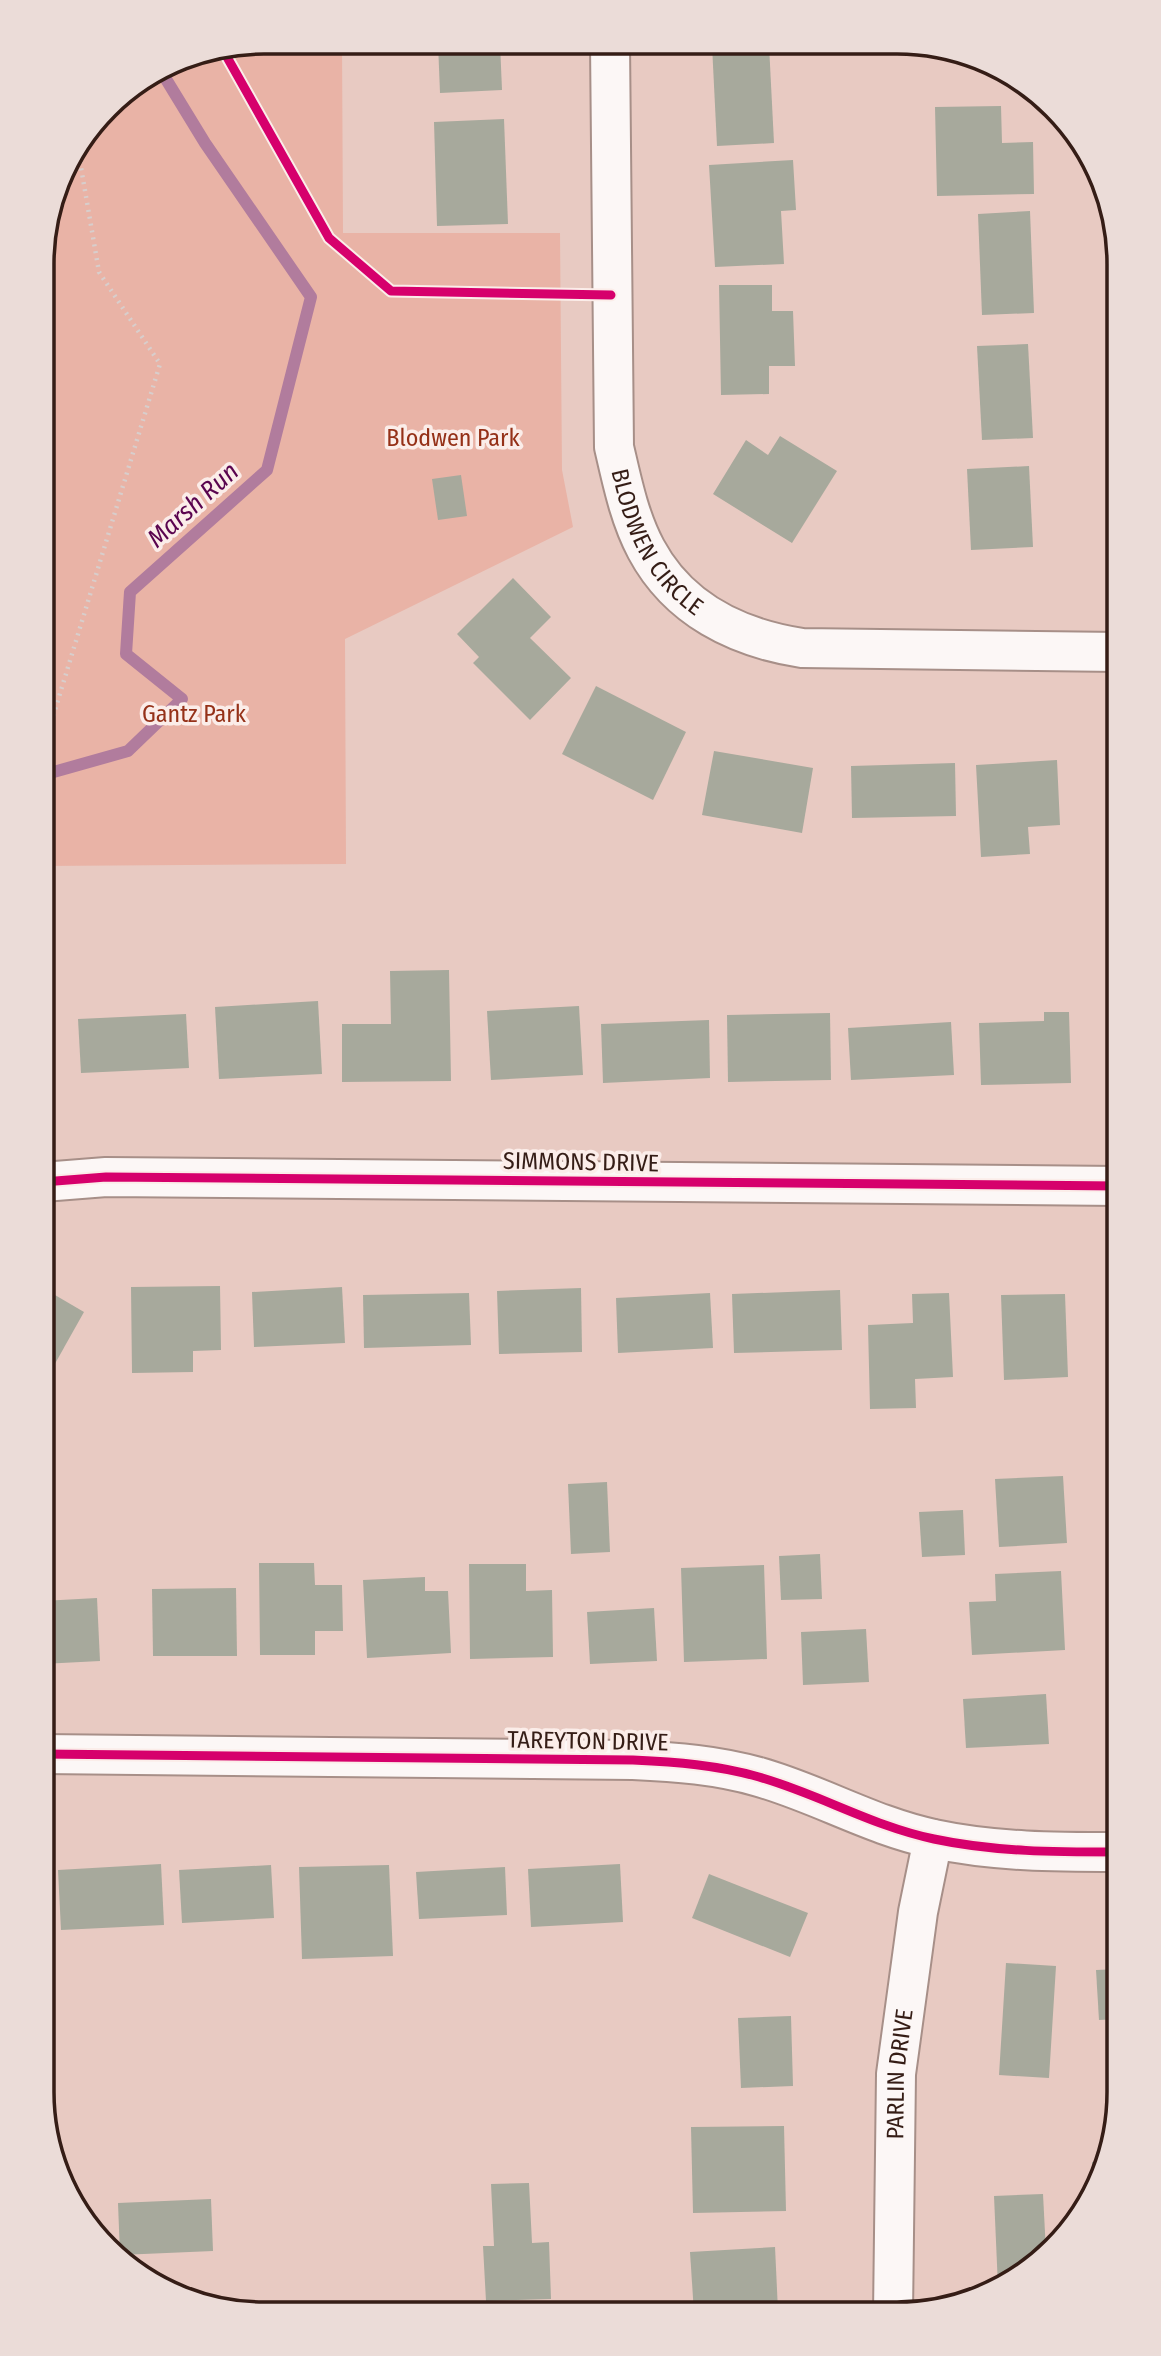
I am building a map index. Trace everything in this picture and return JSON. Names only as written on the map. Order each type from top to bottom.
[{"type":"street","name":"BLODWEN CIRCLE","points":[[610,54],[614,447],[629,508],[646,550],[674,585],[699,612],[765,642],[802,648],[1107,652]]},
{"type":"street","name":"SIMMONS DRIVE","points":[[54,1181],[120,1177],[1106,1186]]},
{"type":"street","name":"TAREYTON DRIVE","points":[[54,1754],[633,1759],[700,1763],[759,1777],[826,1800],[877,1824],[933,1839],[1006,1852],[1106,1852]]},
{"type":"street","name":"PARLIN DRIVE","points":[[893,2302],[896,2074],[918,1912],[933,1839]]},
{"type":"path","points":[[55,711],[160,364],[99,272],[80,164]]},
{"type":"green space","name":"Gantz Park","points":[[342,54],[343,233],[560,233],[562,470],[573,527],[345,639],[346,864],[55,866],[55,251],[61,210],[70,184],[90,148],[106,126],[126,106],[159,82],[184,70],[237,56]]},
{"type":"building","points":[[438,54],[500,54],[502,90],[440,93]]},
{"type":"building","points":[[712,54],[769,54],[774,143],[717,146]]},
{"type":"building","points":[[1001,106],[1002,143],[1033,142],[1034,194],[937,196],[935,107]]},
{"type":"building","points":[[504,119],[508,224],[437,226],[434,122]]},
{"type":"building","points":[[793,160],[796,210],[781,211],[784,264],[715,267],[709,165]]},
{"type":"building","points":[[1030,211],[1034,313],[982,315],[978,214]]},
{"type":"building","points":[[719,285],[772,285],[772,311],[793,311],[795,366],[769,366],[769,394],[721,395]]},
{"type":"building","points":[[1028,344],[1033,438],[982,440],[977,346]]},
{"type":"building","points":[[780,436],[837,471],[792,543],[713,494],[746,440],[768,455]]},
{"type":"building","points":[[1029,466],[1033,547],[971,550],[967,469]]},
{"type":"building","points":[[461,475],[467,516],[438,520],[432,479]]},
{"type":"building","points":[[513,578],[551,617],[530,638],[571,678],[530,720],[473,663],[479,657],[457,634]]},
{"type":"building","points":[[596,686],[686,732],[653,800],[562,754]]},
{"type":"building","points":[[714,751],[813,768],[802,833],[702,815]]},
{"type":"building","points":[[1057,760],[1060,825],[1028,827],[1030,854],[981,857],[976,765]]},
{"type":"building","points":[[955,763],[956,816],[852,818],[851,766]]},
{"type":"building","points":[[449,970],[451,1081],[342,1082],[342,1024],[391,1024],[390,971]]},
{"type":"building","points":[[318,1001],[322,1074],[219,1079],[215,1007]]},
{"type":"building","points":[[579,1006],[583,1075],[491,1080],[487,1011]]},
{"type":"building","points":[[1044,1012],[1069,1012],[1071,1083],[981,1085],[979,1023],[1044,1021]]},
{"type":"building","points":[[830,1013],[831,1080],[728,1082],[727,1015]]},
{"type":"building","points":[[186,1014],[189,1068],[81,1073],[78,1019]]},
{"type":"building","points":[[709,1020],[710,1078],[603,1083],[601,1024]]},
{"type":"building","points":[[951,1022],[954,1075],[851,1080],[848,1028]]},
{"type":"building","points":[[220,1286],[221,1350],[193,1351],[193,1372],[132,1373],[131,1287]]},
{"type":"building","points":[[342,1287],[345,1343],[254,1347],[252,1292]]},
{"type":"building","points":[[581,1288],[582,1352],[499,1354],[497,1291]]},
{"type":"building","points":[[840,1290],[842,1350],[734,1353],[732,1294]]},
{"type":"building","points":[[469,1293],[471,1345],[364,1348],[363,1295]]},
{"type":"building","points":[[710,1293],[713,1348],[618,1353],[616,1298]]},
{"type":"building","points":[[949,1293],[953,1377],[915,1379],[916,1408],[870,1409],[868,1325],[913,1323],[912,1294]]},
{"type":"building","points":[[1065,1294],[1068,1377],[1004,1380],[1001,1295]]},
{"type":"building","points":[[54,1295],[84,1312],[54,1365]]},
{"type":"building","points":[[1063,1476],[1067,1543],[999,1547],[995,1479]]},
{"type":"building","points":[[607,1482],[610,1552],[571,1554],[568,1484]]},
{"type":"building","points":[[963,1510],[965,1555],[922,1557],[919,1512]]},
{"type":"building","points":[[820,1554],[822,1599],[781,1600],[779,1556]]},
{"type":"building","points":[[259,1563],[314,1563],[315,1585],[342,1585],[343,1631],[315,1631],[315,1655],[260,1655]]},
{"type":"building","points":[[469,1564],[526,1564],[526,1591],[552,1590],[553,1657],[470,1659]]},
{"type":"building","points":[[764,1565],[767,1659],[684,1662],[681,1568]]},
{"type":"building","points":[[1061,1571],[1065,1650],[972,1655],[969,1602],[996,1601],[995,1574]]},
{"type":"building","points":[[425,1577],[425,1591],[448,1591],[451,1653],[367,1658],[363,1580]]},
{"type":"building","points":[[236,1588],[237,1656],[153,1656],[152,1589]]},
{"type":"building","points":[[97,1598],[100,1661],[54,1663],[54,1600]]},
{"type":"building","points":[[654,1608],[657,1661],[590,1664],[587,1612]]},
{"type":"building","points":[[866,1629],[869,1682],[803,1685],[801,1632]]},
{"type":"building","points":[[1046,1694],[1049,1744],[966,1748],[963,1699]]},
{"type":"building","points":[[161,1864],[164,1925],[61,1930],[58,1870]]},
{"type":"building","points":[[620,1864],[623,1922],[531,1927],[528,1869]]},
{"type":"building","points":[[271,1865],[274,1918],[182,1923],[179,1870]]},
{"type":"building","points":[[389,1865],[393,1956],[302,1959],[299,1867]]},
{"type":"building","points":[[505,1867],[507,1915],[419,1919],[416,1872]]},
{"type":"building","points":[[709,1874],[808,1913],[790,1957],[692,1918]]},
{"type":"building","points":[[1006,1963],[1056,1966],[1049,2078],[999,2075]]},
{"type":"building","points":[[1096,1970],[1106,1970],[1106,2020],[1099,2020]]},
{"type":"building","points":[[791,2016],[793,2086],[741,2088],[738,2018]]},
{"type":"building","points":[[784,2126],[786,2211],[693,2213],[691,2127]]},
{"type":"building","points":[[529,2183],[532,2243],[549,2242],[551,2299],[486,2301],[483,2246],[494,2246],[491,2184]]},
{"type":"building","points":[[1043,2194],[1045,2240],[997,2275],[994,2196]]},
{"type":"building","points":[[211,2199],[213,2251],[132,2254],[120,2244],[118,2203]]},
{"type":"building","points":[[775,2247],[778,2302],[693,2302],[690,2252]]},
{"type":"waterway","name":"Marsh Run","points":[[55,772],[128,751],[182,699],[126,654],[130,592],[267,470],[311,297],[205,143],[166,79]]},
{"type":"cycle path","points":[[227,58],[329,238],[391,291],[611,295]]},
{"type":"cycle path","points":[[54,1181],[106,1177],[1106,1186]]},
{"type":"cycle path","points":[[54,1754],[633,1760],[681,1763],[759,1777],[889,1826],[934,1839],[1003,1849],[1106,1852]]},
{"type":"park label","name":"Blodwen Park","points":[[453,438]]}]
